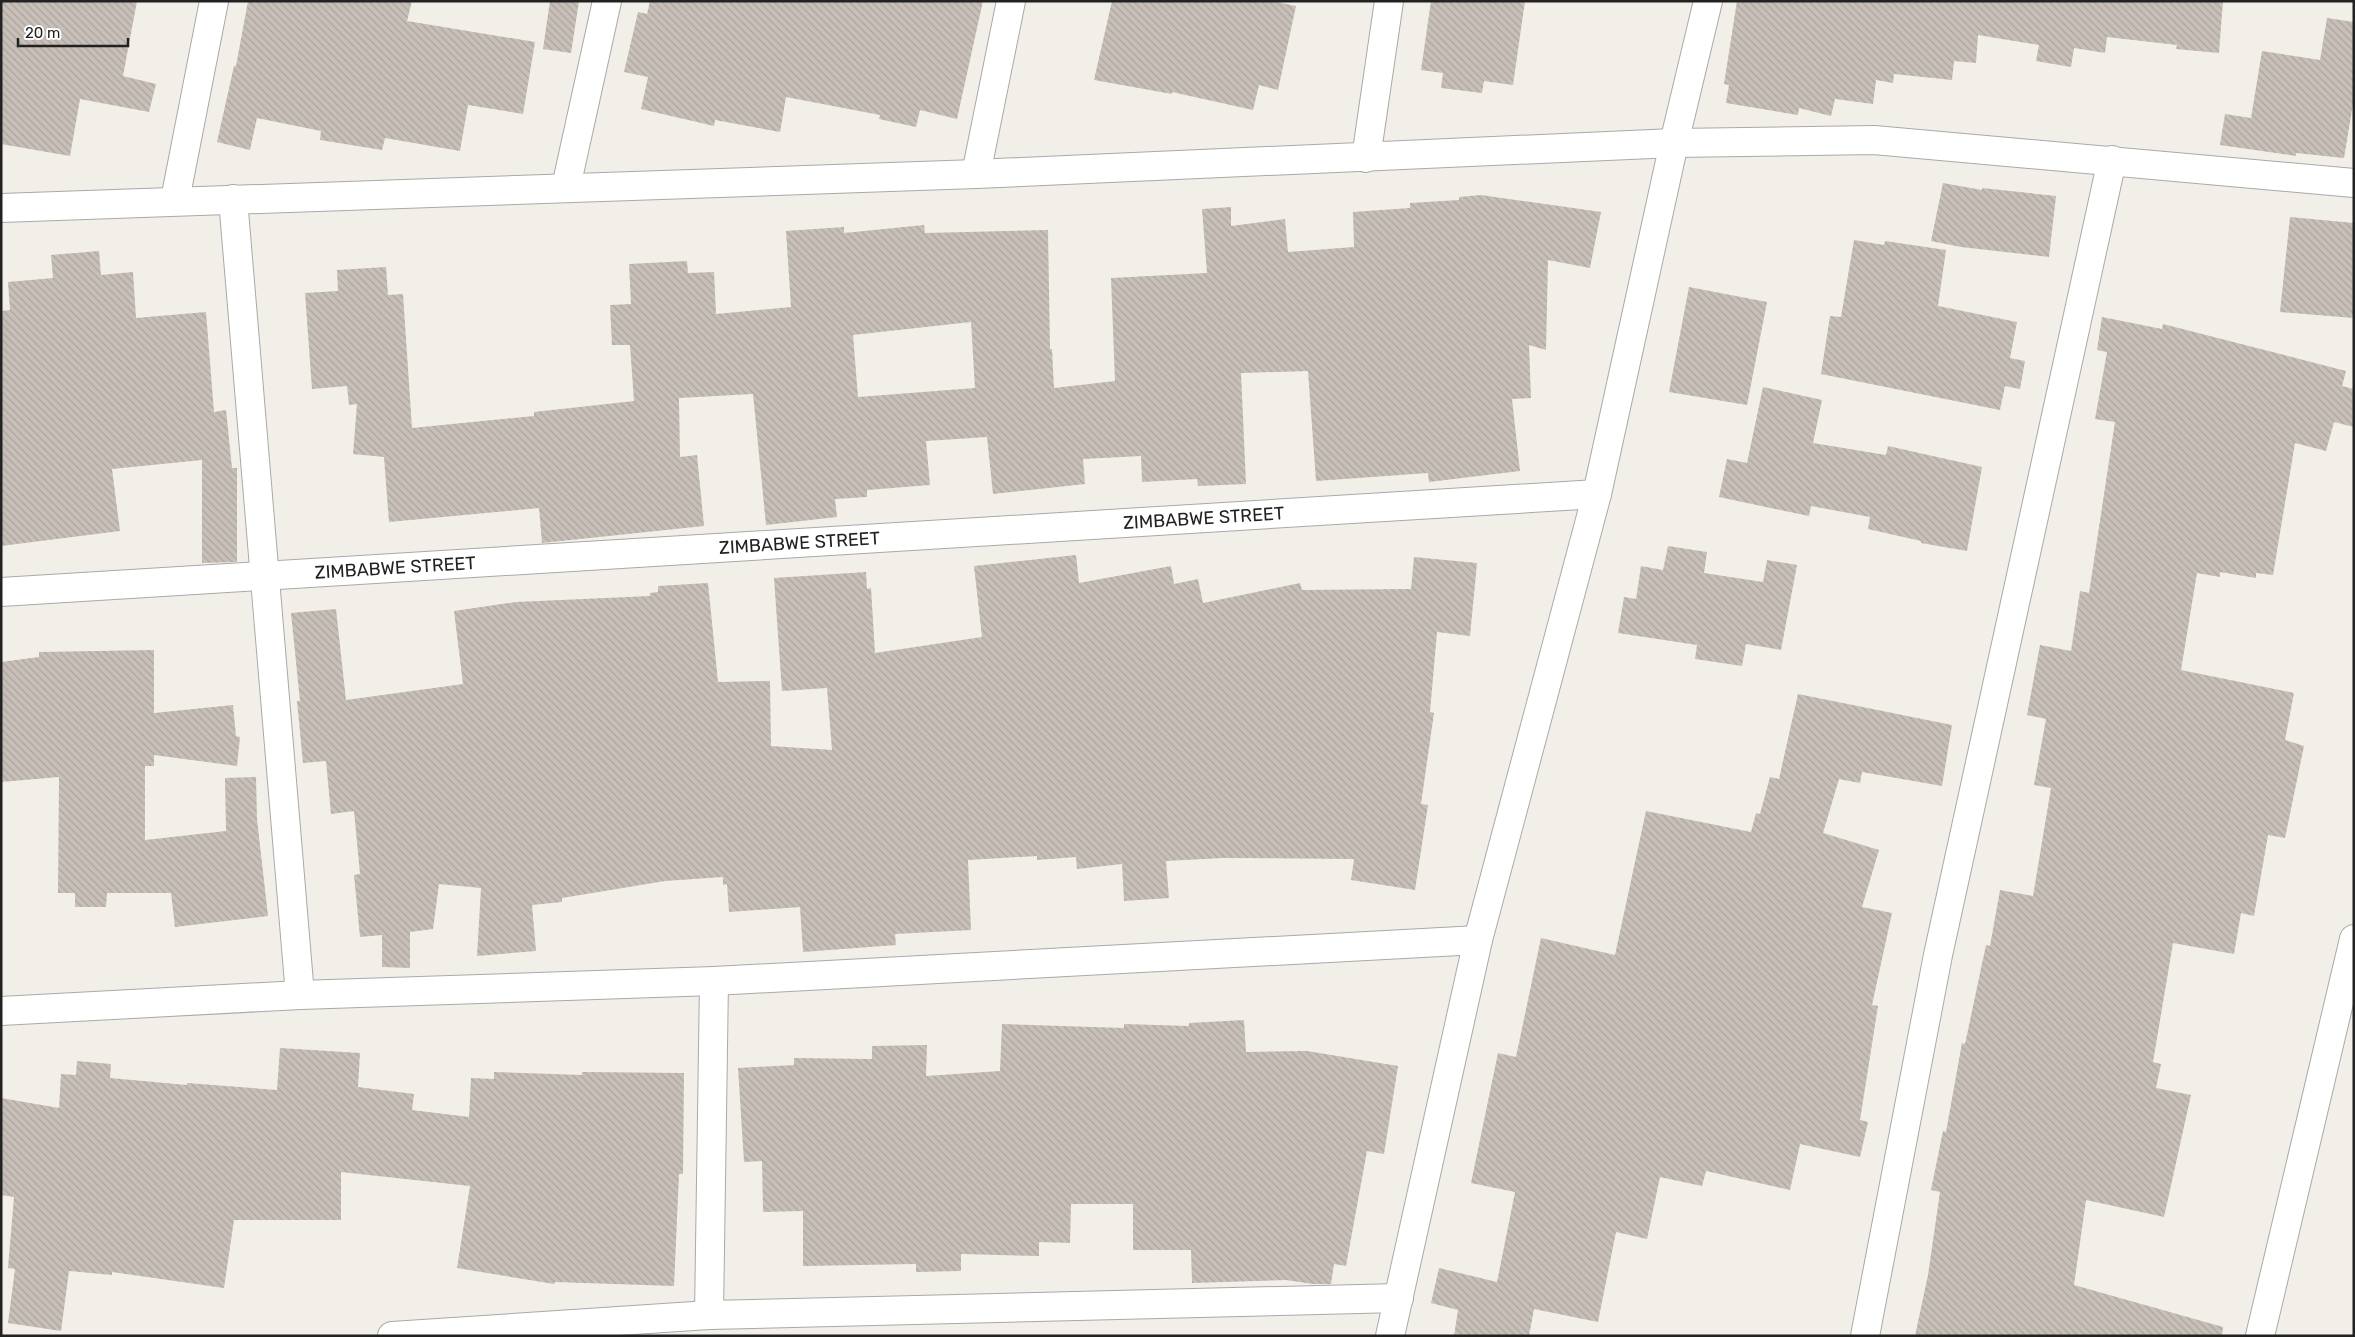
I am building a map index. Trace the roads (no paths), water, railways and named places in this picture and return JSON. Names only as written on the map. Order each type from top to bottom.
[{"type":"street","points":[[175,200],[214,1]]},
{"type":"street","points":[[566,188],[607,1]]},
{"type":"street","points":[[976,174],[1011,1]]},
{"type":"street","points":[[1366,158],[1389,1]]},
{"type":"street","points":[[1390,1336],[1478,940],[1597,494],[1674,143],[1708,1]]},
{"type":"street","points":[[1,208],[175,200],[976,174],[1674,143],[1874,140],[2354,183]]},
{"type":"street","points":[[1865,1336],[1938,955],[2112,160]]},
{"type":"street","points":[[233,199],[300,995]]},
{"type":"street","name":"ZIMBABWE STREET","points":[[1,592],[1597,494]]},
{"type":"street","points":[[2260,1336],[2354,939]]},
{"type":"street","points":[[1,1011],[300,995],[714,981],[1478,940]]},
{"type":"street","points":[[709,1315],[714,981]]},
{"type":"street","points":[[392,1336],[709,1315],[1399,1298]]}]
